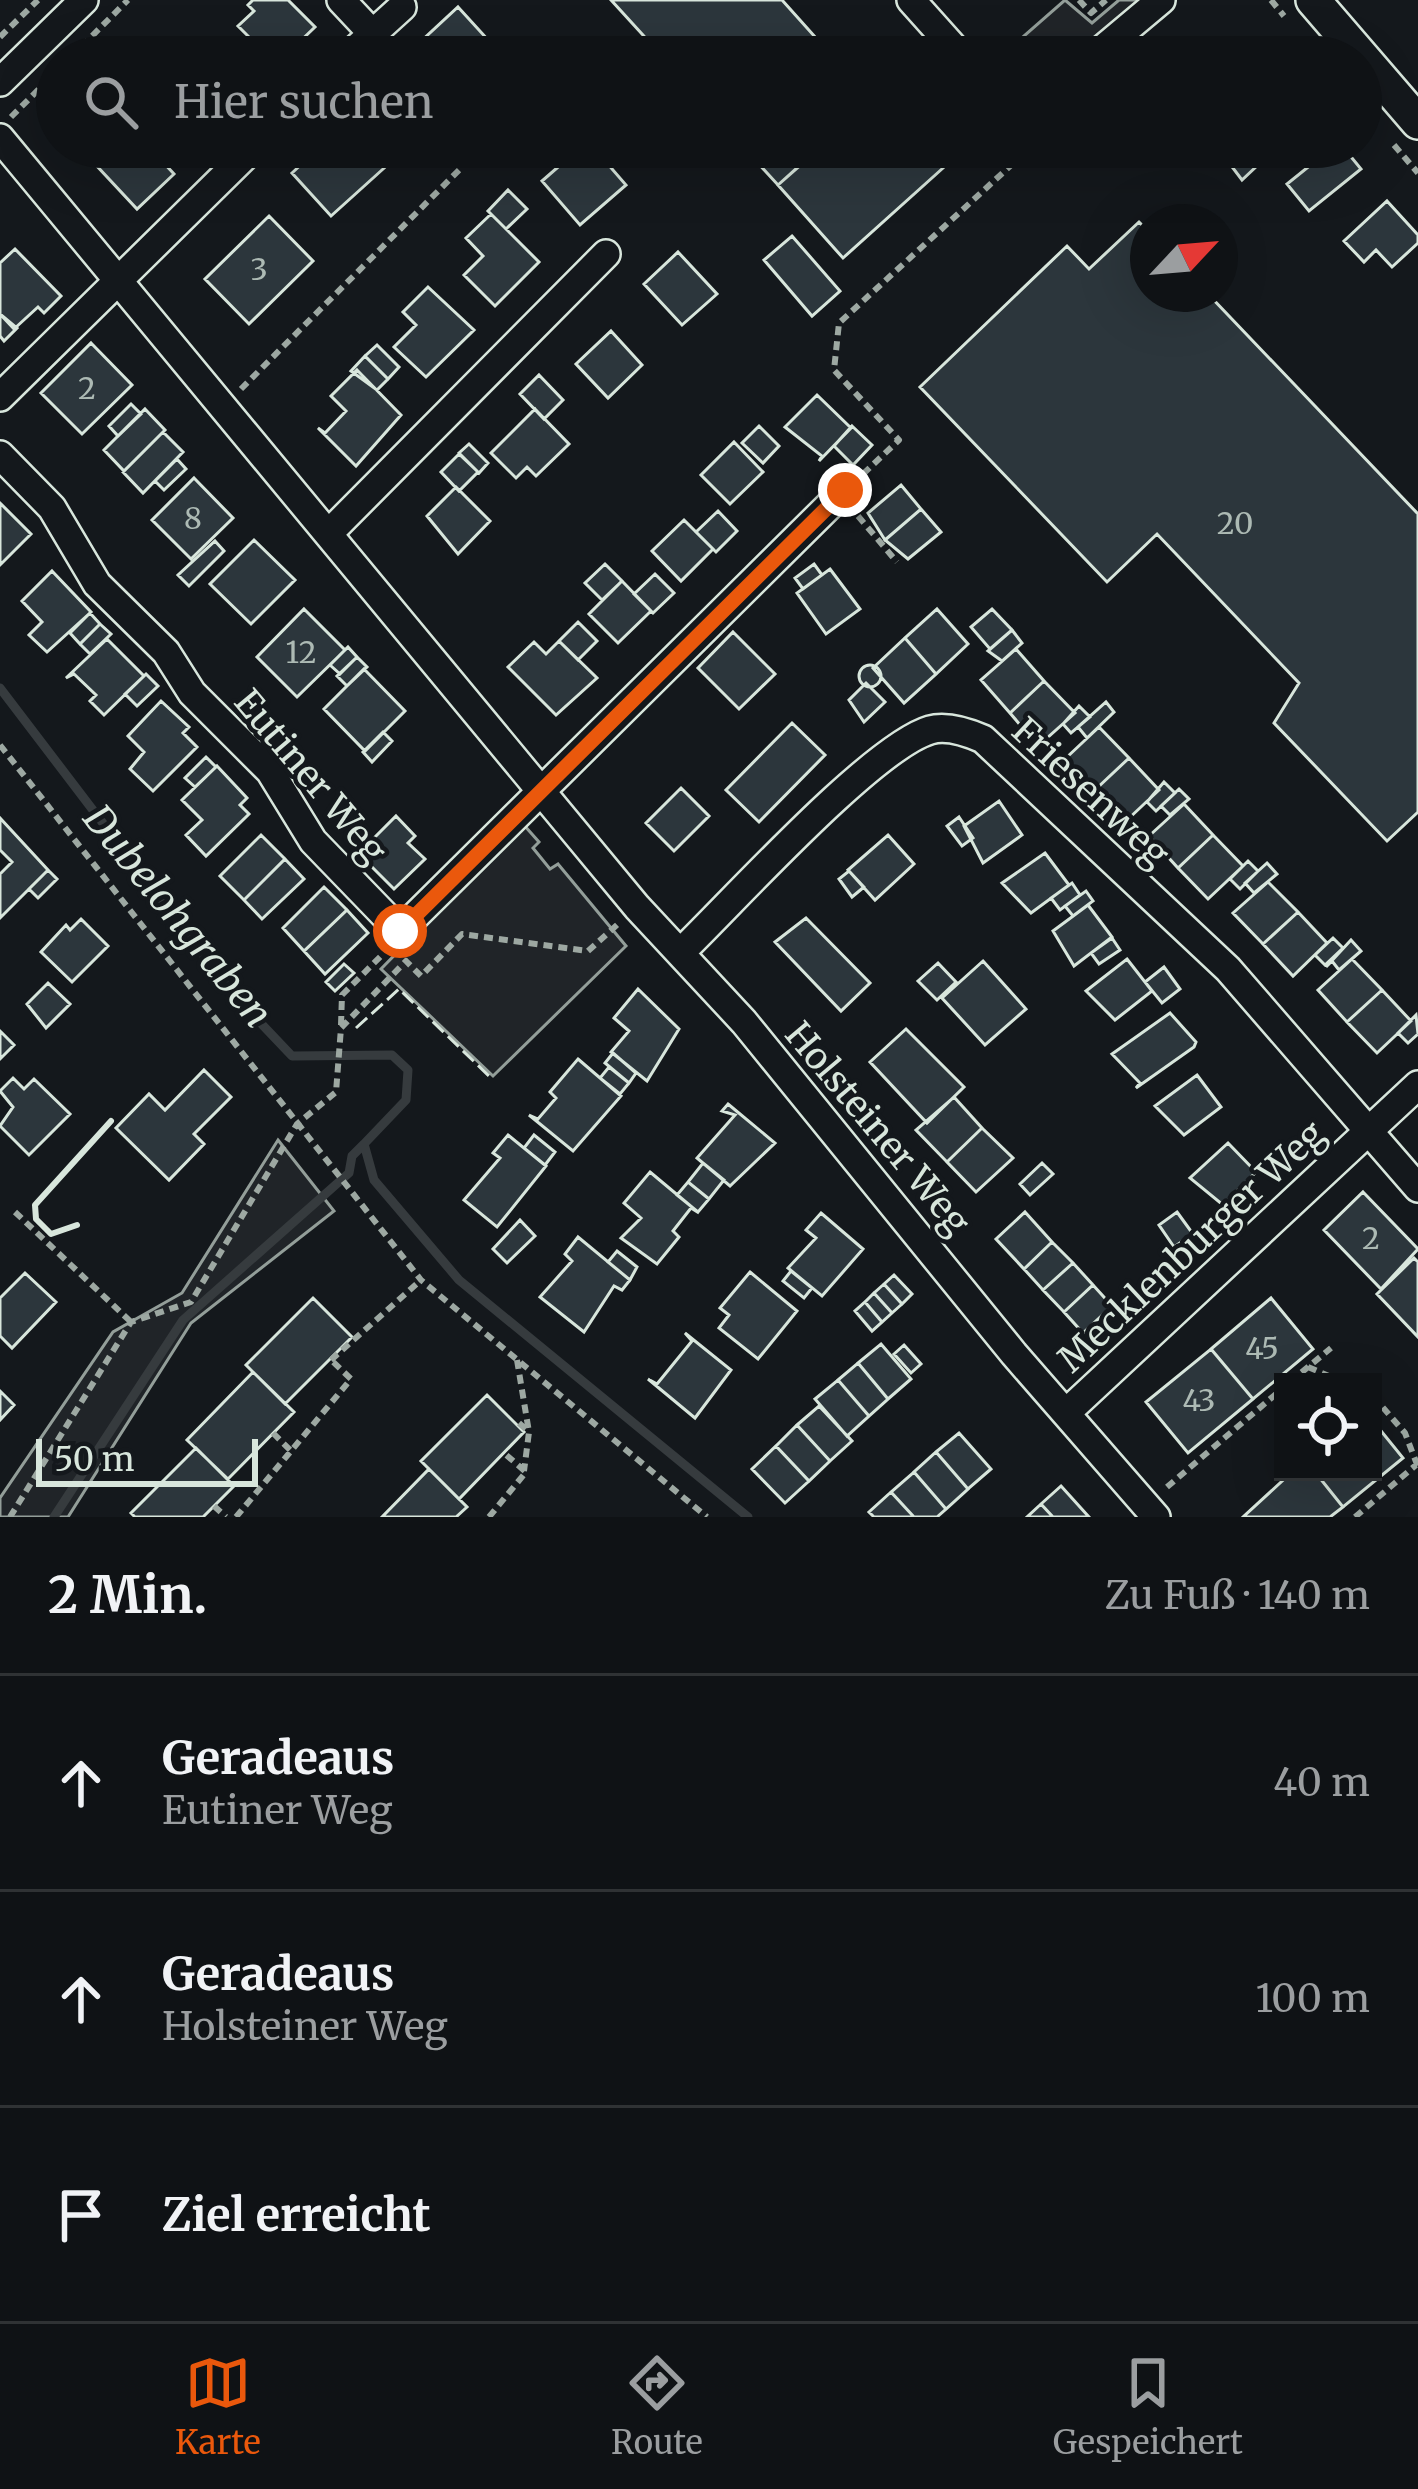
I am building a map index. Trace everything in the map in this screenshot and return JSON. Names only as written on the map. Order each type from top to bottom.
[{"type":"street","points":[[47,36],[84,0]]},
{"type":"street","points":[[341,0],[371,32]]},
{"type":"street","points":[[911,0],[943,36]]},
{"type":"street","points":[[1118,36],[1161,0]]},
{"type":"street","points":[[1312,0],[1343,36]]},
{"type":"street","points":[[367,36],[402,7]]},
{"type":"street","points":[[0,82],[36,47]]},
{"type":"street","points":[[1382,81],[1418,122]]},
{"type":"street","name":"Holsteiner Weg","points":[[0,138],[226,404],[637,907],[820,1113],[1151,1511]]},
{"type":"street","points":[[0,397],[232,168]]},
{"type":"street","points":[[328,533],[606,254]]},
{"type":"street","name":"Eutiner Weg","points":[[0,454],[52,508],[98,584],[166,652],[192,693],[270,770],[313,841],[400,931]]},
{"type":"street","points":[[400,931],[843,492]]},
{"type":"street","name":"Friesenweg","points":[[680,953],[885,754],[932,729],[961,730],[983,739],[1228,970],[1366,1132]]},
{"type":"street","name":"Mecklenburger Weg","points":[[1066,1413],[1418,1085]]},
{"type":"street","name":"Mecklenburger Weg","points":[[1366,1132],[1418,1188]]},
{"type":"path","points":[[0,37],[38,0]]},
{"type":"path","points":[[1078,0],[1090,14],[1106,0]]},
{"type":"path","points":[[0,128],[36,92]]},
{"type":"path","points":[[226,404],[461,168]]},
{"type":"path","points":[[898,562],[843,492],[899,440],[834,370],[839,323],[1008,168]]},
{"type":"path","points":[[0,745],[336,1178],[422,1280],[706,1517]]},
{"type":"path","points":[[340,1028],[406,961],[421,976],[462,934],[588,951],[637,907]]},
{"type":"path","points":[[10,1517],[131,1322],[191,1302],[297,1124],[336,1092],[342,995],[400,931]]},
{"type":"path","points":[[15,1212],[131,1322]]},
{"type":"path","points":[[236,1517],[352,1379],[331,1359],[386,1306],[422,1280]]},
{"type":"path","points":[[1301,1373],[1331,1348]]},
{"type":"path","points":[[488,1517],[524,1471],[529,1432],[517,1360]]},
{"type":"path","points":[[1308,1367],[1322,1373]]},
{"type":"path","points":[[1151,1511],[1274,1396]]},
{"type":"path","points":[[1355,1517],[1418,1466],[1405,1432],[1382,1406]]},
{"type":"path","points":[[519,1423],[529,1432]]},
{"type":"path","points":[[273,1432],[291,1451]]},
{"type":"path","points":[[504,1453],[524,1471]]},
{"type":"path","points":[[214,1506],[226,1517]]},
{"type":"shaded area","points":[[1065,0],[1092,23],[1119,0],[1140,0],[1098,36],[1024,36]]},
{"type":"shaded area","points":[[523,824],[539,842],[533,848],[550,869],[558,864],[626,946],[493,1076],[381,969]]},
{"type":"shaded area","points":[[278,1140],[334,1211],[191,1323],[68,1517],[0,1517],[0,1498],[113,1332],[182,1293]]},
{"type":"building","points":[[253,0],[288,0],[315,27],[306,36],[248,36],[238,26],[254,11],[248,5]]},
{"type":"building","points":[[611,0],[782,0],[814,36],[644,36]]},
{"type":"building","points":[[458,7],[484,36],[427,36]]},
{"type":"building","points":[[99,168],[168,168],[174,174],[137,209]]},
{"type":"building","points":[[297,168],[384,168],[331,216],[292,173]]},
{"type":"building","points":[[557,168],[611,168],[626,185],[580,225],[542,181]]},
{"type":"building","points":[[762,168],[797,168],[778,185]]},
{"type":"building","points":[[797,168],[943,168],[843,258],[778,185]]},
{"type":"building","points":[[1233,168],[1255,168],[1242,180]]},
{"type":"building","points":[[1307,168],[1361,169],[1309,211],[1287,184]]},
{"type":"building","points":[[508,190],[527,209],[506,229],[488,211]]},
{"type":"building","points":[[1387,201],[1418,235],[1418,243],[1392,267],[1376,250],[1364,262],[1344,241]]},
{"type":"building","points":[[491,214],[539,262],[495,306],[464,275],[483,256],[466,238]]},
{"type":"building","points":[[269,216],[313,261],[249,324],[205,279]]},
{"type":"building","points":[[1130,230],[1130,312],[1225,312],[1418,514],[1418,812],[1387,841],[1274,723],[1299,683],[1157,534],[1107,582],[920,387],[1067,246],[1089,269]]},
{"type":"building","points":[[792,236],[840,291],[812,316],[764,260]]},
{"type":"building","points":[[15,249],[61,296],[44,313],[38,307],[14,329],[0,314],[0,263]]},
{"type":"building","points":[[678,252],[717,294],[682,325],[644,284]]},
{"type":"building","points":[[428,287],[474,330],[426,377],[394,347],[416,325],[403,312]]},
{"type":"building","points":[[0,314],[17,328],[4,341],[0,336]]},
{"type":"building","points":[[611,331],[642,365],[608,398],[576,364]]},
{"type":"building","points":[[91,343],[132,385],[82,434],[41,393]]},
{"type":"building","points":[[377,345],[399,367],[388,379],[365,356]]},
{"type":"building","points":[[365,356],[388,379],[377,390],[351,371]]},
{"type":"building","points":[[357,370],[401,415],[356,466],[318,428],[325,433],[346,411],[331,396]]},
{"type":"building","points":[[539,375],[563,400],[544,419],[520,394]]},
{"type":"building","points":[[817,395],[851,428],[819,461],[822,456],[785,427]]},
{"type":"building","points":[[131,404],[141,414],[118,436],[109,426]]},
{"type":"building","points":[[145,409],[165,430],[124,471],[104,450]]},
{"type":"building","points":[[535,409],[569,444],[536,476],[527,467],[516,478],[491,453]]},
{"type":"building","points":[[759,426],[779,446],[763,463],[742,443]]},
{"type":"building","points":[[852,426],[872,445],[853,465],[834,446]]},
{"type":"building","points":[[163,432],[183,452],[143,493],[123,472]]},
{"type":"building","points":[[734,442],[763,472],[730,504],[701,475]]},
{"type":"building","points":[[469,444],[488,463],[479,473],[459,453]]},
{"type":"building","points":[[459,454],[478,472],[459,491],[441,472]]},
{"type":"building","points":[[177,459],[186,469],[164,490],[155,481]]},
{"type":"building","points":[[194,478],[233,518],[191,559],[152,520]]},
{"type":"building","points":[[901,485],[921,509],[885,540],[868,513]]},
{"type":"building","points":[[456,487],[490,521],[458,554],[427,516]]},
{"type":"building","points":[[0,503],[31,534],[0,565]]},
{"type":"building","points":[[921,509],[941,532],[908,559],[885,540]]},
{"type":"building","points":[[718,511],[737,531],[716,552],[696,532]]},
{"type":"building","points":[[684,520],[713,549],[681,581],[652,551]]},
{"type":"building","points":[[254,540],[295,580],[251,624],[210,584]]},
{"type":"building","points":[[215,541],[224,551],[189,586],[178,575]]},
{"type":"building","points":[[605,564],[622,581],[602,600],[585,583]]},
{"type":"building","points":[[814,564],[822,575],[803,589],[795,578]]},
{"type":"building","points":[[830,569],[860,609],[826,634],[797,593]]},
{"type":"building","points":[[52,571],[91,612],[47,652],[29,635],[42,622],[22,601]]},
{"type":"building","points":[[655,574],[674,593],[653,613],[634,594]]},
{"type":"building","points":[[622,581],[651,611],[618,643],[589,614]]},
{"type":"building","points":[[304,609],[345,650],[297,697],[257,657]]},
{"type":"building","points":[[937,609],[968,644],[936,674],[905,638]]},
{"type":"building","points":[[992,609],[1012,630],[990,649],[971,627]]},
{"type":"building","points":[[90,613],[100,624],[80,644],[70,633]]},
{"type":"building","points":[[578,622],[597,641],[578,660],[559,641]]},
{"type":"building","points":[[100,624],[111,634],[90,654],[80,644]]},
{"type":"building","points":[[1012,630],[1022,643],[1002,661],[988,651]]},
{"type":"building","points":[[733,632],[775,674],[739,709],[698,668]]},
{"type":"building","points":[[905,638],[936,674],[904,703],[873,668]]},
{"type":"building","points":[[107,639],[144,676],[104,715],[90,701],[96,695],[74,674],[66,678]]},
{"type":"building","points":[[559,641],[597,678],[556,715],[508,667],[534,642],[546,654]]},
{"type":"building","points":[[348,647],[357,657],[340,674],[330,665]]},
{"type":"building","points":[[1016,649],[1044,681],[1010,713],[981,680]]},
{"type":"building","points":[[357,657],[367,667],[347,686],[337,676]]},
{"type":"building","points":[[870,665],[881,676],[870,687],[859,676]]},
{"type":"building","points":[[364,669],[405,711],[365,751],[324,709]]},
{"type":"building","points":[[146,674],[158,686],[137,706],[125,694]]},
{"type":"building","points":[[1044,681],[1075,713],[1038,746],[1010,713]]},
{"type":"building","points":[[866,683],[885,702],[864,722],[849,700]]},
{"type":"building","points":[[161,701],[189,727],[183,733],[197,747],[153,791],[130,769],[144,752],[128,736]]},
{"type":"building","points":[[1106,702],[1114,712],[1087,738],[1078,727]]},
{"type":"building","points":[[1079,706],[1090,717],[1071,733],[1063,724]]},
{"type":"building","points":[[792,723],[825,755],[759,822],[726,790]]},
{"type":"building","points":[[1099,727],[1129,758],[1095,790],[1065,759]]},
{"type":"building","points":[[383,732],[392,741],[372,762],[363,752]]},
{"type":"building","points":[[206,757],[216,767],[195,787],[185,778]]},
{"type":"building","points":[[1129,758],[1159,790],[1125,822],[1095,790]]},
{"type":"building","points":[[217,766],[247,798],[240,805],[249,814],[206,856],[186,835],[202,820],[182,800]]},
{"type":"building","points":[[1164,782],[1175,793],[1156,811],[1147,802]]},
{"type":"building","points":[[681,788],[709,816],[674,851],[646,823]]},
{"type":"building","points":[[1179,789],[1189,799],[1170,815],[1161,806]]},
{"type":"building","points":[[999,801],[1022,835],[983,863],[964,826]]},
{"type":"building","points":[[1184,804],[1213,835],[1178,868],[1149,836]]},
{"type":"building","points":[[396,816],[415,836],[408,843],[425,859],[394,889],[359,854],[367,860],[380,847],[373,839]]},
{"type":"building","points":[[959,817],[973,838],[962,846],[947,826]]},
{"type":"building","points":[[0,818],[48,870],[0,918],[0,874],[12,862],[0,850]]},
{"type":"building","points":[[261,835],[285,859],[244,900],[220,876]]},
{"type":"building","points":[[888,835],[914,864],[875,900],[848,870]]},
{"type":"building","points":[[1213,835],[1243,866],[1208,899],[1178,868]]},
{"type":"building","points":[[1045,853],[1069,885],[1031,913],[1002,883]]},
{"type":"building","points":[[285,859],[304,879],[262,919],[244,900]]},
{"type":"building","points":[[1248,861],[1258,871],[1240,889],[1230,879]]},
{"type":"building","points":[[1267,863],[1277,874],[1254,893],[1245,883]]},
{"type":"building","points":[[48,870],[57,879],[38,898],[29,889]]},
{"type":"building","points":[[849,871],[864,887],[852,897],[839,879]]},
{"type":"building","points":[[1268,882],[1298,912],[1263,944],[1233,913]]},
{"type":"building","points":[[1072,883],[1080,895],[1060,910],[1051,898]]},
{"type":"building","points":[[324,887],[347,910],[304,951],[283,928]]},
{"type":"building","points":[[1086,891],[1093,901],[1073,916],[1065,906]]},
{"type":"building","points":[[1088,905],[1112,937],[1074,966],[1053,931]]},
{"type":"building","points":[[347,910],[368,933],[325,974],[304,951]]},
{"type":"building","points":[[1298,912],[1327,943],[1293,976],[1263,944]]},
{"type":"building","points":[[806,918],[870,983],[841,1011],[775,942]]},
{"type":"building","points":[[81,919],[108,946],[72,982],[41,952],[66,925],[70,930]]},
{"type":"building","points":[[1112,938],[1120,950],[1099,964],[1091,953]]},
{"type":"building","points":[[1333,938],[1343,948],[1325,965],[1315,955]]},
{"type":"building","points":[[1351,940],[1361,951],[1339,970],[1332,961],[1326,967]]},
{"type":"building","points":[[1127,959],[1152,991],[1115,1020],[1086,991]]},
{"type":"building","points":[[1352,959],[1382,990],[1347,1022],[1318,990]]},
{"type":"building","points":[[983,961],[1026,1009],[985,1045],[942,998]]},
{"type":"building","points":[[938,963],[956,982],[937,1000],[918,981]]},
{"type":"building","points":[[344,964],[354,973],[335,991],[326,982]]},
{"type":"building","points":[[1164,967],[1180,989],[1162,1003],[1145,982]]},
{"type":"building","points":[[48,983],[70,1004],[46,1028],[27,1004]]},
{"type":"building","points":[[638,989],[679,1029],[647,1081],[611,1052],[629,1031],[614,1018]]},
{"type":"building","points":[[1382,990],[1411,1021],[1377,1053],[1347,1022]]},
{"type":"building","points":[[1170,1013],[1196,1042],[1194,1047],[1136,1088],[1140,1083],[1112,1054]]},
{"type":"building","points":[[1416,1015],[1418,1034],[1408,1043],[1398,1033]]},
{"type":"building","points":[[906,1029],[964,1087],[927,1123],[870,1062]]},
{"type":"building","points":[[0,1031],[14,1045],[0,1059]]},
{"type":"building","points":[[613,1053],[636,1073],[629,1083],[605,1063]]},
{"type":"building","points":[[578,1059],[621,1096],[573,1151],[529,1115],[538,1119],[556,1098],[550,1092]]},
{"type":"building","points":[[609,1067],[629,1083],[620,1094],[600,1078]]},
{"type":"building","points":[[204,1070],[231,1097],[194,1134],[204,1144],[169,1180],[116,1128],[149,1094],[165,1110]]},
{"type":"building","points":[[1197,1075],[1221,1107],[1184,1135],[1155,1106]]},
{"type":"building","points":[[13,1078],[24,1089],[34,1079],[70,1114],[29,1155],[0,1126],[13,1107],[0,1091]]},
{"type":"building","points":[[954,1097],[982,1128],[947,1162],[916,1130]]},
{"type":"building","points":[[728,1104],[775,1143],[730,1186],[697,1158],[735,1115],[722,1111]]},
{"type":"building","points":[[982,1128],[1013,1158],[976,1192],[947,1162]]},
{"type":"building","points":[[508,1135],[546,1166],[497,1227],[464,1200],[500,1158],[493,1153]]},
{"type":"building","points":[[534,1135],[555,1152],[545,1165],[524,1148]]},
{"type":"building","points":[[1228,1143],[1256,1172],[1223,1205],[1190,1178]]},
{"type":"building","points":[[703,1163],[724,1180],[709,1199],[688,1182]]},
{"type":"building","points":[[1042,1163],[1053,1174],[1030,1195],[1020,1184]]},
{"type":"building","points":[[650,1172],[699,1213],[691,1208],[673,1231],[679,1237],[657,1264],[621,1238],[641,1218],[624,1203]]},
{"type":"building","points":[[688,1182],[709,1199],[698,1212],[677,1195]]},
{"type":"building","points":[[1363,1192],[1418,1249],[1381,1289],[1324,1230]]},
{"type":"building","points":[[1025,1212],[1052,1242],[1024,1269],[996,1239]]},
{"type":"building","points":[[1177,1212],[1193,1234],[1174,1247],[1159,1225]]},
{"type":"building","points":[[821,1213],[863,1249],[822,1296],[788,1268],[816,1238],[806,1230]]},
{"type":"building","points":[[520,1220],[535,1236],[507,1263],[493,1249]]},
{"type":"building","points":[[578,1237],[630,1280],[622,1290],[614,1286],[584,1332],[540,1297],[572,1261],[565,1254]]},
{"type":"building","points":[[1052,1242],[1073,1263],[1043,1290],[1024,1269]]},
{"type":"building","points":[[617,1251],[637,1267],[630,1280],[608,1262]]},
{"type":"building","points":[[1414,1258],[1418,1262],[1418,1337],[1377,1294]]},
{"type":"building","points":[[1073,1263],[1093,1285],[1064,1312],[1043,1290]]},
{"type":"building","points":[[791,1271],[812,1288],[804,1298],[783,1281]]},
{"type":"building","points":[[750,1272],[797,1311],[758,1359],[719,1328],[729,1315],[720,1308]]},
{"type":"building","points":[[25,1273],[56,1302],[12,1348],[0,1336],[0,1298]]},
{"type":"building","points":[[894,1275],[912,1294],[902,1304],[884,1284]]},
{"type":"building","points":[[884,1284],[902,1304],[892,1313],[874,1293]]},
{"type":"building","points":[[1093,1285],[1112,1306],[1083,1333],[1064,1312]]},
{"type":"building","points":[[874,1293],[892,1313],[882,1322],[865,1302]]},
{"type":"building","points":[[313,1298],[352,1337],[285,1404],[246,1365]]},
{"type":"building","points":[[1271,1298],[1313,1349],[1284,1373],[1274,1373],[1274,1382],[1253,1399],[1211,1349]]},
{"type":"building","points":[[865,1302],[882,1322],[872,1331],[855,1311]]},
{"type":"building","points":[[685,1333],[731,1370],[695,1418],[648,1379],[657,1384],[692,1341]]},
{"type":"building","points":[[881,1344],[911,1379],[888,1399],[858,1363]]},
{"type":"building","points":[[904,1345],[921,1364],[911,1373],[894,1354]]},
{"type":"building","points":[[1211,1349],[1253,1399],[1188,1453],[1146,1402]]},
{"type":"building","points":[[858,1363],[888,1399],[869,1416],[838,1380]]},
{"type":"building","points":[[253,1372],[294,1412],[228,1479],[187,1440]]},
{"type":"building","points":[[838,1380],[869,1416],[847,1436],[815,1399]]},
{"type":"building","points":[[0,1391],[14,1405],[0,1420]]},
{"type":"building","points":[[487,1395],[524,1432],[459,1499],[421,1461]]},
{"type":"building","points":[[819,1406],[852,1441],[830,1461],[797,1425]]},
{"type":"building","points":[[797,1425],[830,1461],[809,1481],[776,1446]]},
{"type":"building","points":[[1382,1432],[1403,1458],[1382,1475]]},
{"type":"building","points":[[959,1433],[991,1469],[968,1489],[936,1452]]},
{"type":"building","points":[[776,1446],[809,1481],[785,1503],[752,1469]]},
{"type":"building","points":[[196,1448],[234,1486],[203,1517],[135,1517],[131,1513]]},
{"type":"building","points":[[936,1452],[968,1489],[946,1509],[914,1472]]},
{"type":"building","points":[[429,1469],[467,1507],[456,1517],[382,1517]]},
{"type":"building","points":[[914,1472],[946,1509],[937,1517],[914,1517],[891,1492]]},
{"type":"building","points":[[1282,1481],[1322,1481],[1343,1507],[1330,1517],[1243,1517]]},
{"type":"building","points":[[1322,1481],[1375,1481],[1343,1507]]},
{"type":"building","points":[[1061,1486],[1089,1517],[1053,1517],[1041,1504]]},
{"type":"building","points":[[891,1492],[914,1517],[874,1517],[869,1512]]},
{"type":"building","points":[[1041,1504],[1053,1517],[1027,1517]]},
{"type":"waterway","name":"Dubelohgraben","points":[[0,688],[233,994],[292,1056],[392,1055],[408,1070],[406,1100],[364,1144],[374,1180],[459,1280],[748,1517]]},
{"type":"waterway","points":[[54,1517],[183,1320],[349,1173],[352,1156],[364,1144]]},
{"type":"fence","points":[[356,1028],[399,989],[490,1077]]},
{"type":"wall","points":[[77,1225],[51,1234],[36,1219],[35,1205],[111,1121]]},
{"type":"route","points":[[400,931],[845,490]]}]
